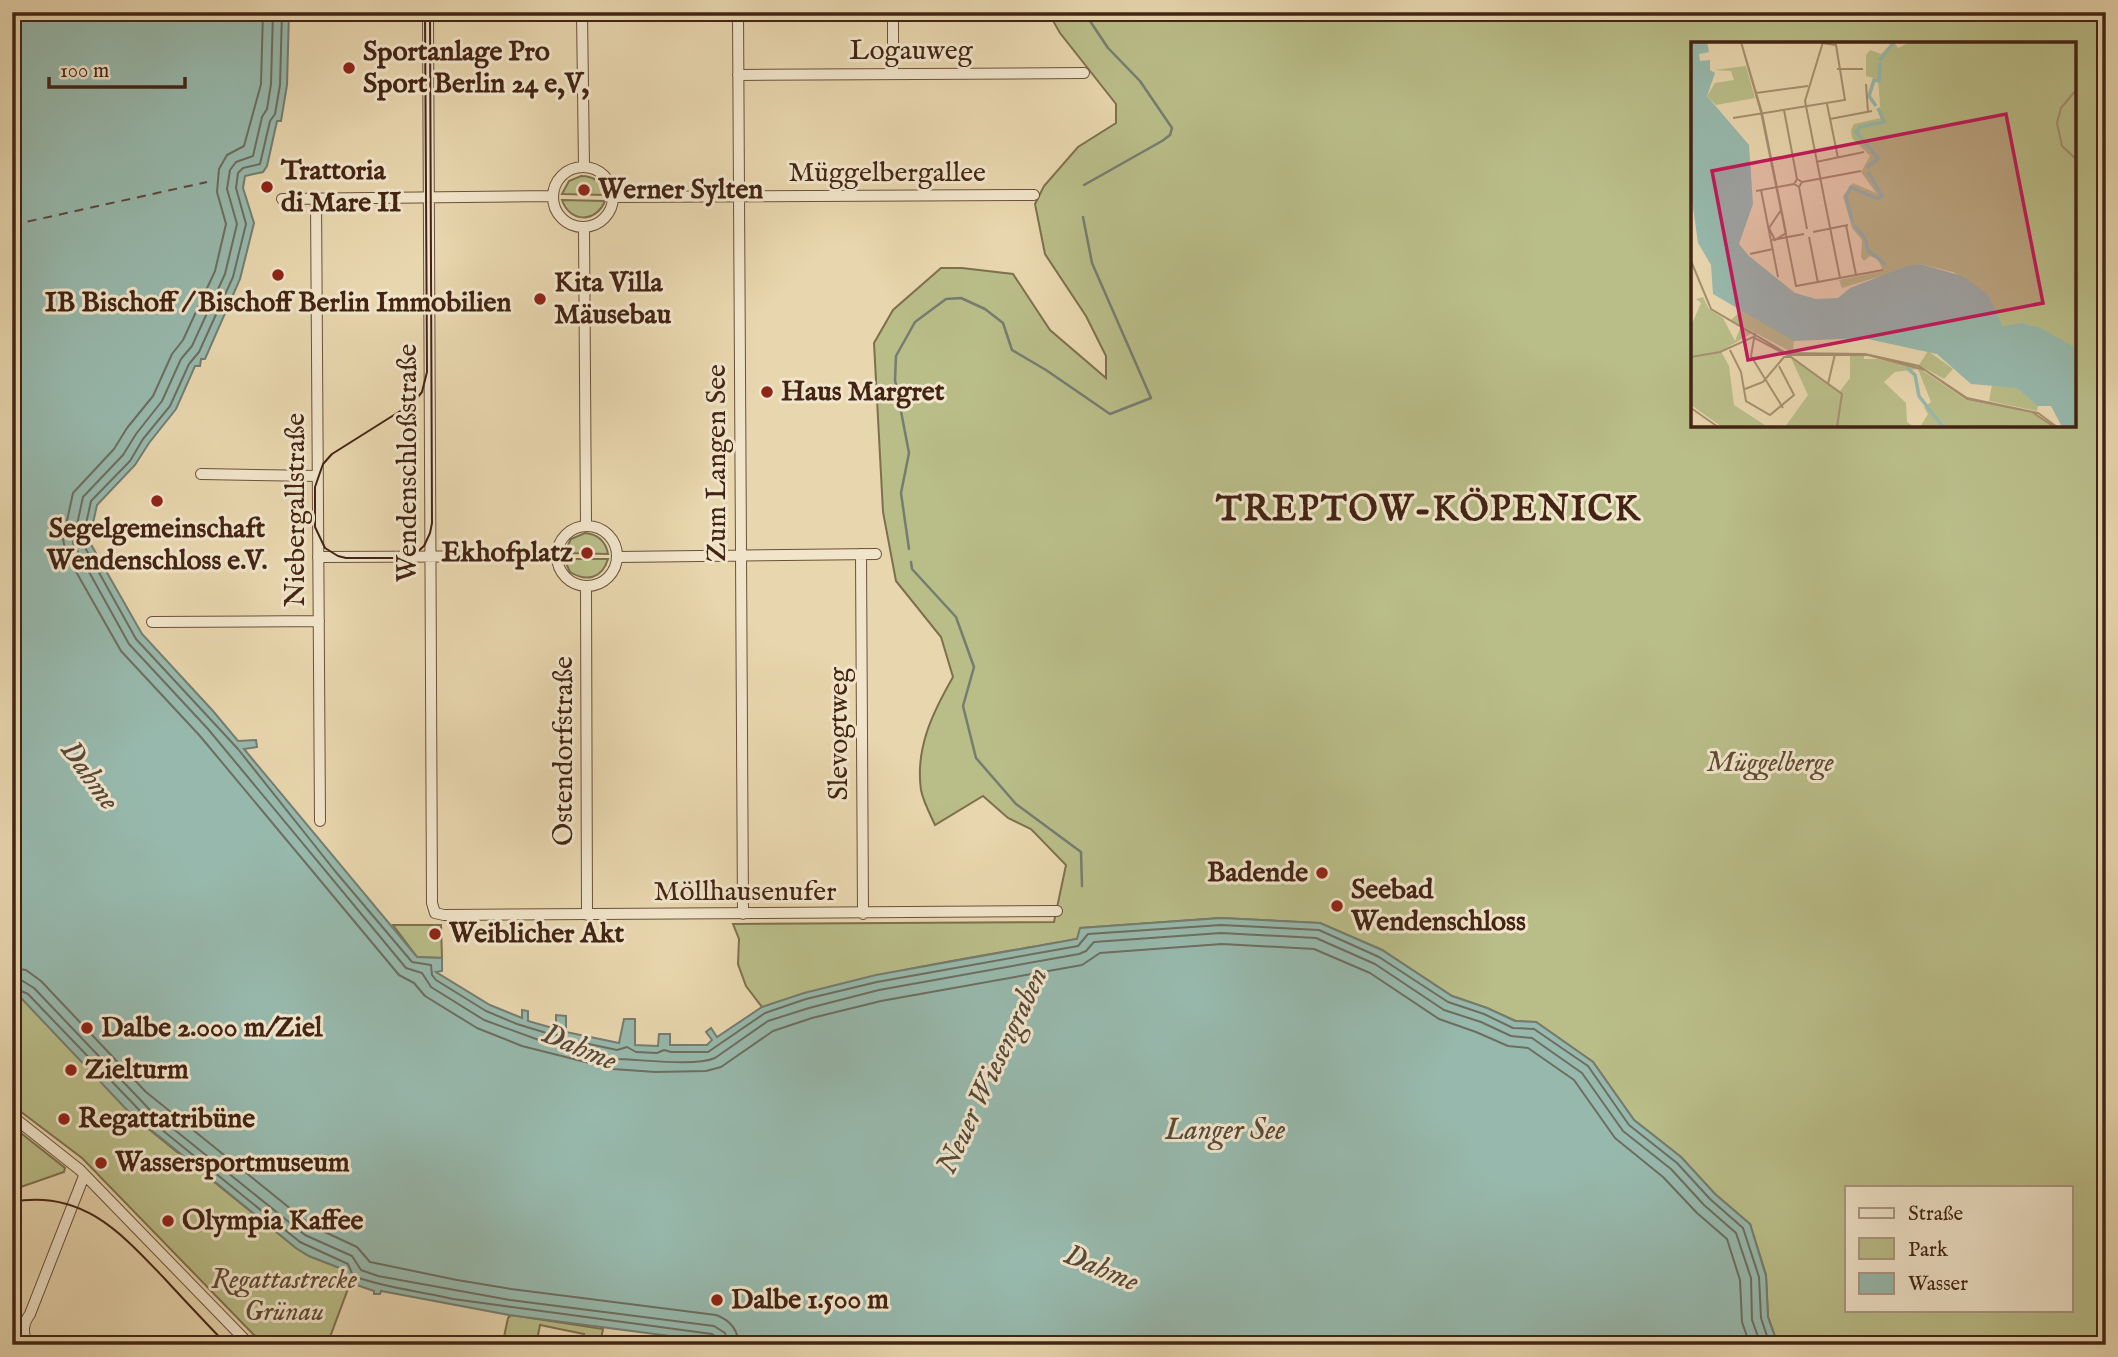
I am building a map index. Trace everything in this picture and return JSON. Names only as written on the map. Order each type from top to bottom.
[{"type":"street","name":"Wendenschloßstraße","points":[[428,12],[432,907],[435,913]]},
{"type":"street","points":[[582,12],[584,167]]},
{"type":"street","name":"Zum Langen See","points":[[737,12],[743,914]]},
{"type":"street","points":[[893,12],[893,74]]},
{"type":"street","name":"Logauweg","points":[[738,75],[1084,73]]},
{"type":"street","points":[[584,167],[604,176],[609,182],[613,197],[611,209],[603,220],[576,227],[562,219],[557,212],[553,196],[559,179],[566,172],[584,167]]},
{"type":"street","name":"Müggelbergallee","points":[[613,197],[1034,195]]},
{"type":"street","points":[[282,199],[553,196]]},
{"type":"street","name":"Niebergallstraße","points":[[316,198],[320,821]]},
{"type":"street","points":[[584,227],[586,526]]},
{"type":"street","points":[[201,474],[318,476]]},
{"type":"street","points":[[586,526],[596,527],[611,538],[617,557],[615,566],[604,581],[586,586],[569,580],[563,573],[557,556],[559,547],[569,532],[586,526]]},
{"type":"street","name":"Slevogtweg","points":[[861,554],[863,914]]},
{"type":"street","points":[[617,557],[876,554]]},
{"type":"street","points":[[318,556],[557,556]]},
{"type":"street","name":"Ostendorfstraße","points":[[586,586],[587,915]]},
{"type":"street","points":[[152,622],[319,621]]},
{"type":"street","name":"Möllhausenufer","points":[[435,913],[587,915],[1057,912]]},
{"type":"street","points":[[12,1116],[84,1176],[250,1345]]},
{"type":"street","points":[[27,1345],[23,1332],[24,1322],[30,1314],[84,1176]]},
{"type":"street","points":[[12,1323],[24,1322]]},
{"type":"green space","name":"Müggelberge","points":[[1048,12],[2106,12],[2106,1345],[1778,1345],[1768,1317],[1766,1275],[1750,1224],[1715,1194],[1681,1157],[1634,1120],[1593,1062],[1536,1022],[1516,1021],[1452,996],[1382,950],[1320,923],[1221,918],[1081,928],[1077,939],[879,976],[762,1007],[746,986],[738,964],[739,939],[733,924],[1054,922],[1066,865],[1031,829],[1008,818],[983,796],[935,825],[922,794],[920,775],[923,745],[933,717],[953,677],[941,637],[896,581],[883,512],[874,343],[893,310],[941,268],[1013,274],[1050,330],[1106,378],[1106,356],[1086,316],[1045,254],[1035,204],[1044,186],[1078,147],[1116,123],[1116,104],[1060,33]]},
{"type":"green space","points":[[581,176],[597,181],[605,195],[562,194],[569,181]]},
{"type":"green space","points":[[562,200],[605,201],[596,213],[583,217],[571,213]]},
{"type":"green space","points":[[585,533],[600,539],[608,554],[564,553],[571,539]]},
{"type":"green space","points":[[564,559],[608,559],[598,575],[587,578],[570,572]]},
{"type":"green space","points":[[393,925],[441,925],[442,958],[417,957]]},
{"type":"green space","name":"Regattastrecke Grünau","points":[[13,992],[19,1000],[22,998],[140,1122],[296,1248],[345,1270],[340,1283],[349,1286],[327,1345],[267,1345],[253,1334],[82,1158],[12,1105]]},
{"type":"green space","points":[[12,1126],[65,1168],[64,1172],[12,1190]]},
{"type":"green space","points":[[511,1315],[603,1329],[600,1345],[582,1345],[584,1334],[540,1325],[536,1345],[522,1345],[504,1337]]},
{"type":"water","name":"Langer See","points":[[12,12],[289,12],[287,85],[281,121],[277,121],[267,166],[263,172],[245,176],[243,188],[254,223],[240,279],[205,359],[201,359],[200,366],[195,366],[176,409],[135,465],[97,505],[89,541],[142,634],[238,741],[256,740],[257,747],[244,749],[417,957],[442,958],[442,971],[436,972],[490,1005],[522,1018],[522,1010],[528,1011],[528,1021],[556,1029],[556,1015],[566,1016],[566,1032],[619,1043],[624,1019],[635,1019],[635,1045],[658,1046],[659,1034],[670,1034],[670,1045],[707,1045],[712,1040],[706,1032],[711,1028],[717,1037],[762,1007],[804,993],[876,975],[1077,939],[1080,928],[1221,918],[1320,923],[1382,950],[1452,996],[1515,1021],[1536,1022],[1593,1062],[1634,1120],[1681,1157],[1715,1194],[1750,1224],[1766,1276],[1768,1317],[1778,1345],[739,1345],[509,1315],[381,1291],[380,1294],[374,1294],[374,1291],[351,1283],[349,1286],[340,1283],[345,1270],[296,1248],[128,1111],[22,999],[12,992]]},
{"type":"waterway","points":[[1084,12],[1108,48],[1140,81],[1172,128],[1170,135],[1162,141],[1084,185]]},
{"type":"waterway","points":[[909,549],[901,493],[909,453],[895,380],[896,356],[915,322],[946,299],[961,298],[985,309],[1003,323],[1012,350],[1110,414],[1151,398],[1092,263],[1083,217]]},
{"type":"waterway","points":[[911,562],[912,569],[956,617],[974,667],[963,706],[976,758],[1016,804],[1081,852],[1082,886]]},
{"type":"ferry route","points":[[12,225],[207,182]]},
{"type":"tram line","points":[[425,12],[427,372],[422,392],[413,403],[332,454],[323,464],[315,487],[315,527],[325,548],[346,558],[403,558],[416,553],[424,546],[432,523],[430,12]]},
{"type":"tram line","points":[[12,1202],[59,1202],[80,1208],[98,1218],[132,1245],[227,1345]]},
{"type":"place","name":"Sportanlage Pro Sport Berlin 24 e,V,","points":[[349,68]]},
{"type":"place","name":"Trattoria di Mare II","points":[[267,187]]},
{"type":"place","name":"Werner Sylten","points":[[584,190]]},
{"type":"place","name":"IB Bischoff / Bischoff Berlin Immobilien","points":[[278,275]]},
{"type":"place","name":"Kita Villa Mäusebau","points":[[540,299]]},
{"type":"place","name":"Haus Margret","points":[[767,392]]},
{"type":"place","name":"Segelgemeinschaft Wendenschloss e.V.","points":[[157,501]]},
{"type":"place","name":"Ekhofplatz","points":[[587,553]]},
{"type":"place","name":"Badende","points":[[1322,873]]},
{"type":"place","name":"Seebad Wendenschloss","points":[[1337,906]]},
{"type":"place","name":"Weiblicher Akt","points":[[435,934]]},
{"type":"place","name":"Dalbe 2.000 m/Ziel","points":[[87,1028]]},
{"type":"place","name":"Zielturm","points":[[71,1070]]},
{"type":"place","name":"Regattatribüne","points":[[64,1119]]},
{"type":"place","name":"Wassersportmuseum","points":[[101,1163]]},
{"type":"place","name":"Olympia Kaffee","points":[[168,1221]]},
{"type":"place","name":"Dalbe 1.500 m","points":[[717,1300]]},
{"type":"district","name":"TREPTOW-KÖPENICK","points":[[1429,510]]},
{"type":"water label","name":"Dahme","points":[[89,776]]},
{"type":"water label","name":"Dahme","points":[[579,1048]]},
{"type":"water label","name":"Neuer Wiesengraben","points":[[993,1071]]},
{"type":"water label","name":"Dahme","points":[[1101,1269]]}]
